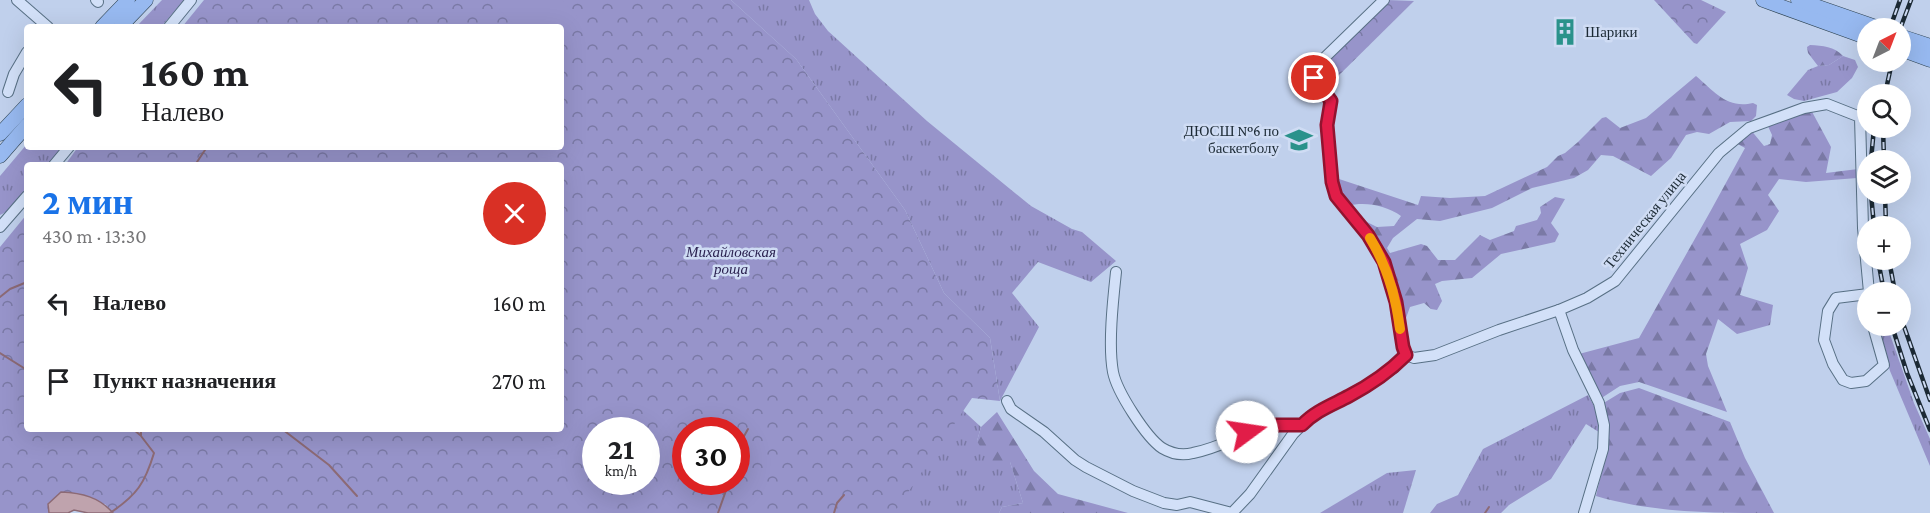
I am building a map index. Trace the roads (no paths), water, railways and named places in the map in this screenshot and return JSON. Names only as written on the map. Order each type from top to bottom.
[{"type":"main road","points":[[105,24],[128,0]]},
{"type":"main road","points":[[123,24],[146,0]]},
{"type":"main road","points":[[1763,0],[1857,24]]},
{"type":"main road","points":[[1798,0],[1857,31]]},
{"type":"main road","points":[[1911,48],[1930,46]]},
{"type":"main road","points":[[1911,49],[1930,60]]},
{"type":"main road","points":[[0,134],[24,108]]},
{"type":"main road","points":[[0,156],[24,128]]},
{"type":"street","points":[[17,0],[45,24]]},
{"type":"street","points":[[171,24],[191,0]]},
{"type":"street","points":[[1007,401],[1011,409],[1044,432],[1075,460],[1132,491],[1164,503],[1177,505],[1190,502],[1232,513],[1250,494],[1293,434],[1312,415],[1394,368],[1406,355],[1396,302],[1384,262],[1368,235],[1336,196],[1332,182],[1327,125],[1331,101],[1314,78],[1315,67],[1384,0]]},
{"type":"street","points":[[8,92],[14,74],[24,57]]},
{"type":"street","name":"Техническая улица","points":[[1406,355],[1414,358],[1435,355],[1559,310],[1615,282],[1683,196],[1733,140],[1749,128],[1768,120],[1804,108],[1827,104],[1860,117],[1863,228],[1867,282]]},
{"type":"street","points":[[56,162],[66,150]]},
{"type":"street","points":[[0,227],[24,199]]},
{"type":"street","points":[[1116,272],[1112,313],[1113,375],[1131,411],[1153,441],[1164,449],[1179,455],[1192,454],[1214,448],[1247,432],[1273,425],[1302,425]]},
{"type":"street","points":[[1857,295],[1836,298],[1828,311],[1824,340],[1833,364],[1843,380],[1851,383],[1866,381],[1884,365],[1876,336]]},
{"type":"street","points":[[1559,310],[1573,350],[1599,403],[1604,425],[1603,450],[1584,513]]},
{"type":"street","points":[[1574,513],[1588,498]]},
{"type":"waterway","points":[[197,162],[205,150]]},
{"type":"waterway","points":[[0,297],[10,289],[24,283]]},
{"type":"waterway","points":[[0,353],[24,368]]},
{"type":"waterway","points":[[136,432],[140,435]]},
{"type":"waterway","points":[[110,513],[139,488],[151,463],[154,453],[141,436],[141,432]]},
{"type":"waterway","points":[[286,432],[329,465],[357,496]]},
{"type":"waterway","points":[[718,513],[724,495]]},
{"type":"waterway","points":[[834,513],[837,503],[844,495]]},
{"type":"waterway","points":[[1485,513],[1489,507]]},
{"type":"railway","points":[[1894,18],[1900,0]]},
{"type":"railway","points":[[1904,18],[1911,0]]},
{"type":"railway","points":[[1887,84],[1890,72]]},
{"type":"railway","points":[[1872,150],[1873,138]]},
{"type":"railway","points":[[1883,138],[1884,150]]},
{"type":"railway","points":[[1872,204],[1873,216]]},
{"type":"railway","points":[[1885,204],[1886,216]]},
{"type":"railway","points":[[1880,270],[1882,282]]},
{"type":"railway","points":[[1891,270],[1893,282]]},
{"type":"railway","points":[[1895,336],[1930,430]]},
{"type":"railway","points":[[1907,336],[1930,400]]},
{"type":"place","name":"Шарики","points":[[1565,32]]},
{"type":"place","name":"ДЮСШ №6 по баскетболу","points":[[1299,140]]},
{"type":"park label","name":"Михайловская роща","points":[[731,260]]}]
